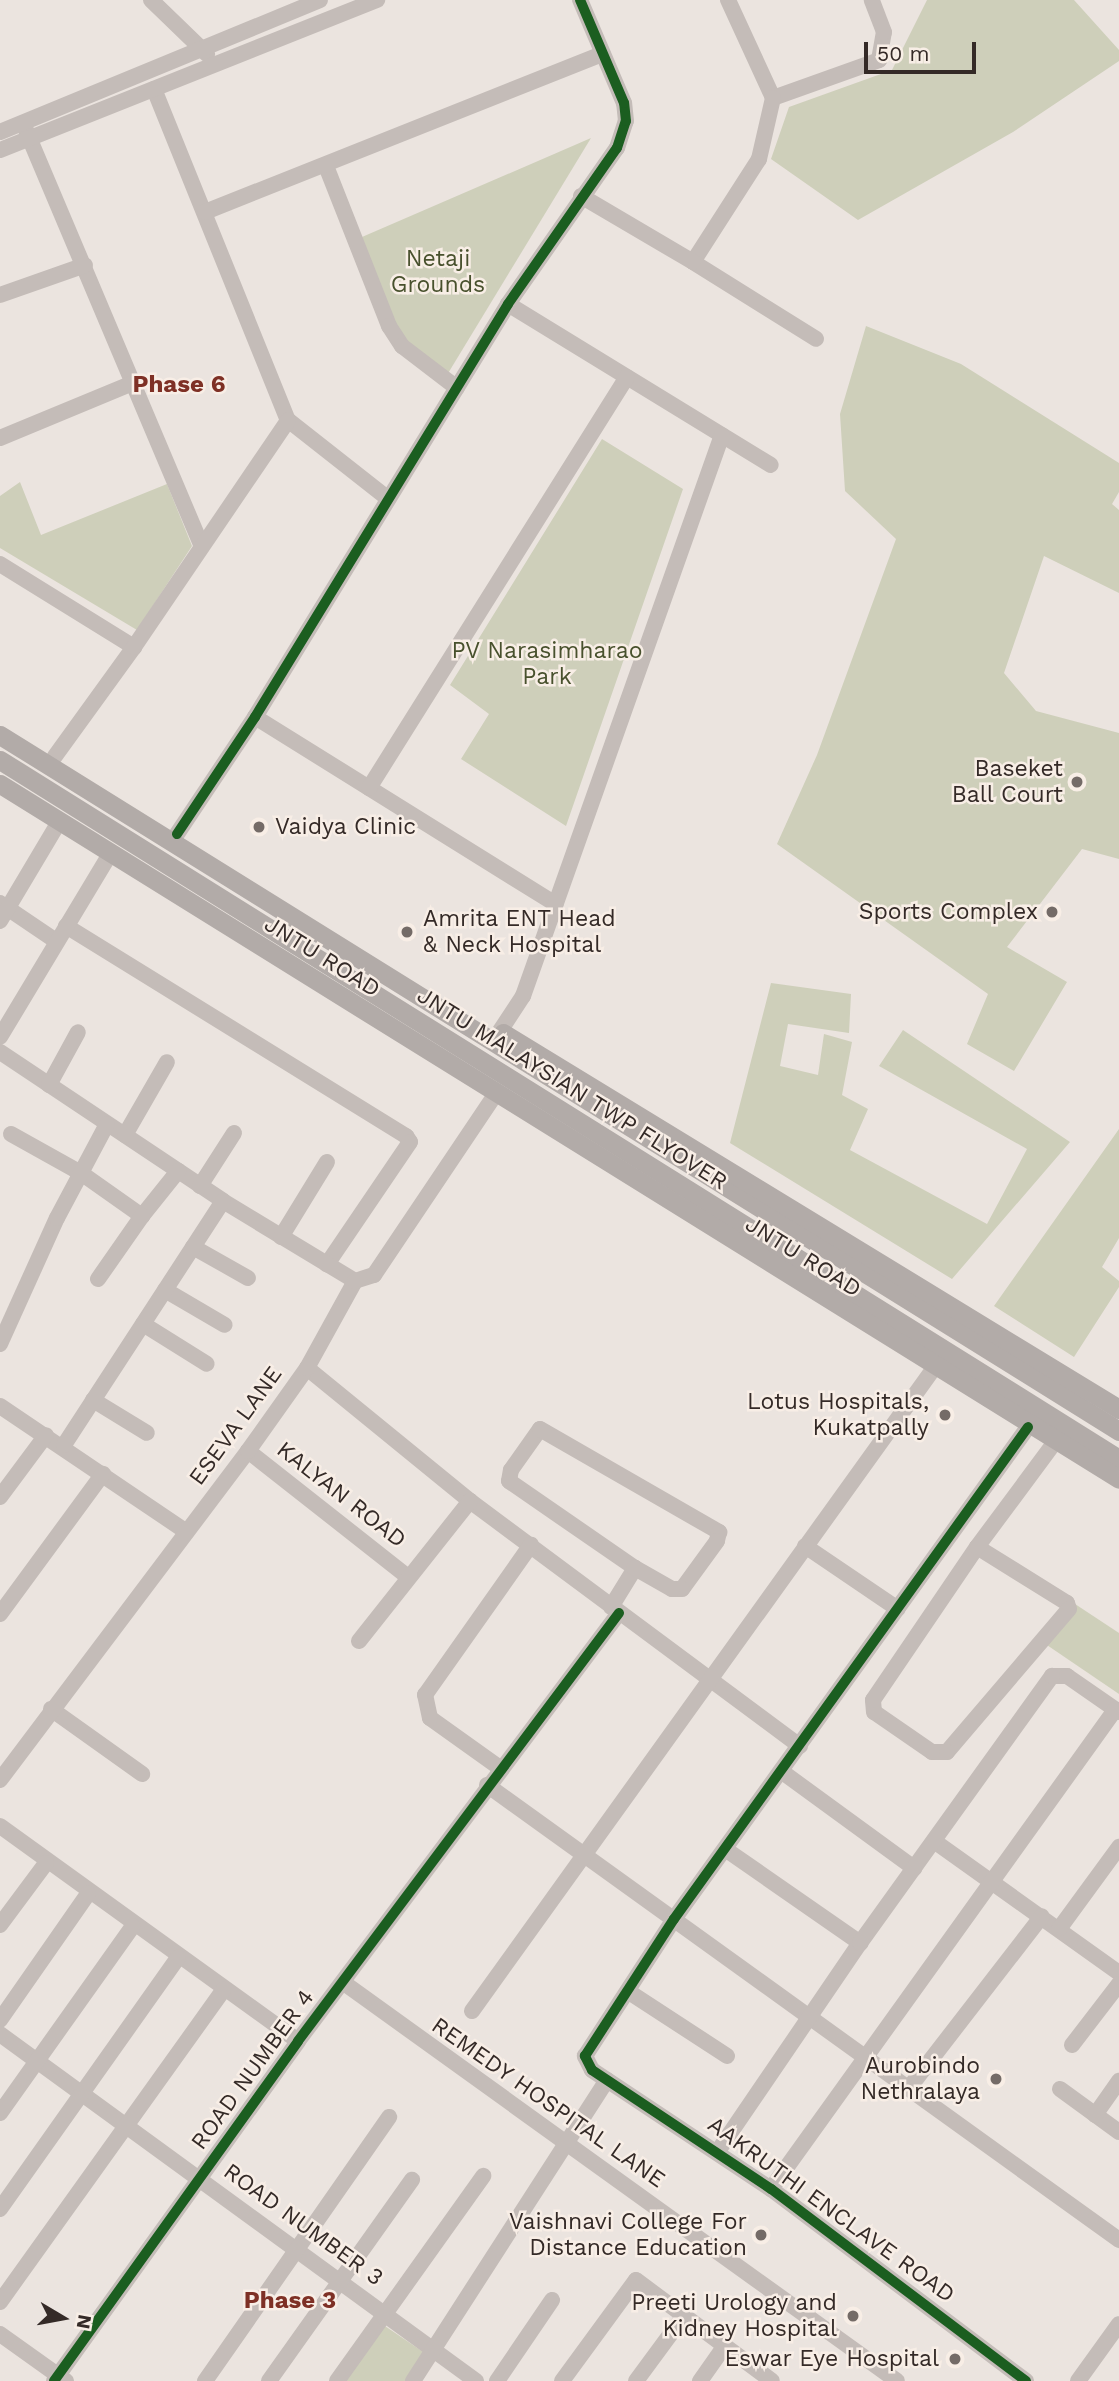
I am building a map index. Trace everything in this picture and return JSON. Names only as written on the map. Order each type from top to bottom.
[{"type":"main road","name":"JNTU ROAD","points":[[0,720],[177,834],[1119,1409]]},
{"type":"main road","name":"JNTU MALAYSIAN TWP FLYOVER","points":[[0,735],[1119,1431]]},
{"type":"main road","name":"JNTU MALAYSIAN TWP FLYOVER","points":[[0,760],[1119,1459]]},
{"type":"main road","name":"JNTU ROAD","points":[[0,785],[934,1368],[1119,1479]]},
{"type":"street","points":[[151,0],[202,47],[217,65]]},
{"type":"street","points":[[0,132],[320,0]]},
{"type":"street","points":[[328,0],[335,17]]},
{"type":"street","points":[[0,150],[377,0]]},
{"type":"street","points":[[177,834],[255,717],[386,497],[508,304],[581,195],[617,148],[626,121],[603,54],[580,0]]},
{"type":"street","points":[[694,262],[759,159],[773,98],[728,0]]},
{"type":"street","points":[[773,98],[879,60],[884,32],[872,0]]},
{"type":"street","points":[[205,212],[603,54]]},
{"type":"street","points":[[154,89],[288,420],[386,497]]},
{"type":"street","points":[[23,123],[86,265],[201,545]]},
{"type":"street","points":[[326,166],[389,326],[402,346],[457,388]]},
{"type":"street","points":[[581,195],[694,262],[816,340]]},
{"type":"street","points":[[0,295],[86,265]]},
{"type":"street","points":[[508,304],[771,465]]},
{"type":"street","points":[[369,788],[627,377]]},
{"type":"street","points":[[0,438],[135,382]]},
{"type":"street","points":[[55,756],[134,646],[288,420]]},
{"type":"street","points":[[500,1031],[523,996],[722,435]]},
{"type":"street","points":[[0,564],[134,646]]},
{"type":"street","points":[[255,717],[556,904]]},
{"type":"street","points":[[56,941],[3,911],[59,822]]},
{"type":"street","points":[[0,1037],[110,854]]},
{"type":"street","points":[[66,926],[406,1136],[410,1142],[327,1264]]},
{"type":"street","points":[[49,1085],[78,1032]]},
{"type":"street","points":[[0,1052],[223,1201],[355,1281]]},
{"type":"street","points":[[125,1135],[167,1062]]},
{"type":"street","name":"ESEVA LANE","points":[[1,1775],[248,1451],[307,1368],[355,1281],[374,1275],[495,1094]]},
{"type":"street","points":[[0,1344],[107,1124]]},
{"type":"street","points":[[11,1133],[81,1173],[142,1216]]},
{"type":"street","points":[[200,1186],[234,1133]]},
{"type":"street","points":[[281,1237],[327,1162]]},
{"type":"street","points":[[98,1279],[177,1171]]},
{"type":"street","points":[[64,1445],[223,1201]]},
{"type":"street","points":[[193,1247],[247,1278]]},
{"type":"street","points":[[165,1290],[225,1325]]},
{"type":"street","points":[[143,1324],[206,1364]]},
{"type":"street","points":[[307,1368],[470,1501],[800,1746]]},
{"type":"street","points":[[472,2011],[934,1368]]},
{"type":"street","points":[[93,1400],[147,1433]]},
{"type":"street","points":[[0,1406],[64,1445],[187,1532]]},
{"type":"street","points":[[727,2056],[629,1992],[674,1919],[1028,1426]]},
{"type":"street","points":[[540,1429],[719,1532],[682,1589],[672,1588],[635,1569],[509,1481],[511,1470],[540,1429]]},
{"type":"street","points":[[0,1497],[46,1435]]},
{"type":"street","points":[[977,1547],[1067,1602],[1069,1609],[947,1752],[932,1752],[874,1712],[873,1700],[977,1547],[1055,1442]]},
{"type":"street","name":"KALYAN ROAD","points":[[248,1451],[407,1576]]},
{"type":"street","points":[[0,1614],[103,1474]]},
{"type":"street","points":[[359,1641],[407,1576],[470,1501]]},
{"type":"street","points":[[500,1768],[430,1718],[425,1695],[531,1545]]},
{"type":"street","points":[[805,1546],[898,1609]]},
{"type":"street","name":"ROAD NUMBER 4","points":[[60,2379],[298,2041],[344,1983],[615,1610],[635,1569]]},
{"type":"street","points":[[718,2151],[860,1943],[1052,1676],[1066,1676],[1117,1711],[771,2189]]},
{"type":"street","points":[[51,1709],[142,1774]]},
{"type":"street","points":[[780,1771],[914,1868]]},
{"type":"street","points":[[488,1785],[1119,2240]]},
{"type":"street","name":"ROAD NUMBER 4","points":[[0,1826],[88,1894],[298,2041]]},
{"type":"street","points":[[934,1841],[1119,1973]]},
{"type":"street","points":[[1059,1929],[1119,1847]]},
{"type":"street","points":[[725,1849],[860,1943]]},
{"type":"street","points":[[0,1925],[46,1863]]},
{"type":"street","points":[[0,2020],[88,1894]]},
{"type":"street","points":[[909,2088],[1042,1916]]},
{"type":"street","points":[[0,2113],[133,1926]]},
{"type":"street","points":[[0,2209],[178,1958]]},
{"type":"street","name":"REMEDY HOSPITAL LANE","points":[[344,1983],[897,2381]]},
{"type":"street","points":[[1072,2045],[1119,1984]]},
{"type":"street","points":[[0,2302],[124,2124],[223,1990]]},
{"type":"street","name":"AAKRUTHI ENCLAVE ROAD","points":[[629,1992],[585,2056],[592,2070],[718,2151],[1026,2381]]},
{"type":"street","name":"ROAD NUMBER 3","points":[[0,2034],[201,2178],[475,2381]]},
{"type":"street","points":[[413,2381],[564,2141],[607,2080]]},
{"type":"street","points":[[1095,2115],[1119,2081]]},
{"type":"street","points":[[1060,2089],[1119,2132]]},
{"type":"street","points":[[205,2381],[389,2117]]},
{"type":"street","points":[[337,2381],[387,2315],[483,2176]]},
{"type":"street","points":[[269,2381],[412,2180]]},
{"type":"street","points":[[562,2381],[636,2280],[771,2381]]},
{"type":"street","points":[[497,2381],[552,2300]]},
{"type":"street","points":[[636,2381],[684,2316]]},
{"type":"street","points":[[1078,2381],[1119,2324]]},
{"type":"street","points":[[0,2334],[60,2379]]},
{"type":"street","points":[[700,2381],[724,2347]]},
{"type":"green space","points":[[927,0],[1074,0],[1119,50],[1119,61],[1013,132],[858,220],[771,159],[789,107],[892,70]]},
{"type":"green space","name":"Netaji Grounds","points":[[591,138],[447,375],[431,365],[397,330],[362,237]]},
{"type":"green space","points":[[866,326],[961,364],[1119,463],[1119,492],[1112,504],[1119,510],[1119,593],[1044,556],[1004,673],[1036,711],[1119,733],[1119,859],[1082,849],[1007,947],[1067,982],[1014,1071],[967,1044],[988,994],[777,844],[817,755],[896,539],[845,491],[840,414]]},
{"type":"green space","name":"PV Narasimharao Park","points":[[602,439],[683,489],[566,826],[461,759],[489,714],[450,685]]},
{"type":"green space","points":[[20,482],[41,535],[167,484],[192,546],[137,630],[0,548],[0,496]]},
{"type":"green space","points":[[771,983],[851,994],[849,1033],[788,1024],[780,1066],[818,1075],[824,1034],[852,1042],[842,1095],[868,1109],[850,1150],[987,1224],[1027,1149],[879,1066],[903,1030],[1070,1142],[952,1279],[730,1143]]},
{"type":"green space","points":[[1119,1129],[1119,1238],[1102,1267],[1119,1281],[1119,1287],[1074,1357],[994,1306]]},
{"type":"green space","points":[[1072,1602],[1119,1633],[1119,1694],[1041,1641]]},
{"type":"green space","points":[[382,2324],[432,2358],[416,2381],[344,2381]]},
{"type":"cycle path","points":[[177,834],[255,717],[508,304],[617,148],[626,121],[624,103],[580,0]]},
{"type":"cycle path","points":[[1026,2381],[771,2189],[592,2070],[585,2056],[674,1919],[1028,1427]]},
{"type":"cycle path","points":[[54,2381],[298,2041],[619,1613]]},
{"type":"place","name":"Baseket Ball Court","points":[[1077,782]]},
{"type":"place","name":"Vaidya Clinic","points":[[259,827]]},
{"type":"place","name":"Sports Complex","points":[[1052,912]]},
{"type":"place","name":"Amrita ENT Head & Neck Hospital","points":[[407,932]]},
{"type":"place","name":"Lotus Hospitals, Kukatpally","points":[[945,1415]]},
{"type":"place","name":"Aurobindo Nethralaya","points":[[996,2079]]},
{"type":"place","name":"Vaishnavi College For Distance Education","points":[[761,2235]]},
{"type":"place","name":"Preeti Urology and Kidney Hospital","points":[[853,2316]]},
{"type":"place","name":"Eswar Eye Hospital","points":[[955,2359]]},
{"type":"district","name":"Phase 6","points":[[179,385]]},
{"type":"district","name":"Phase 3","points":[[290,2301]]}]
